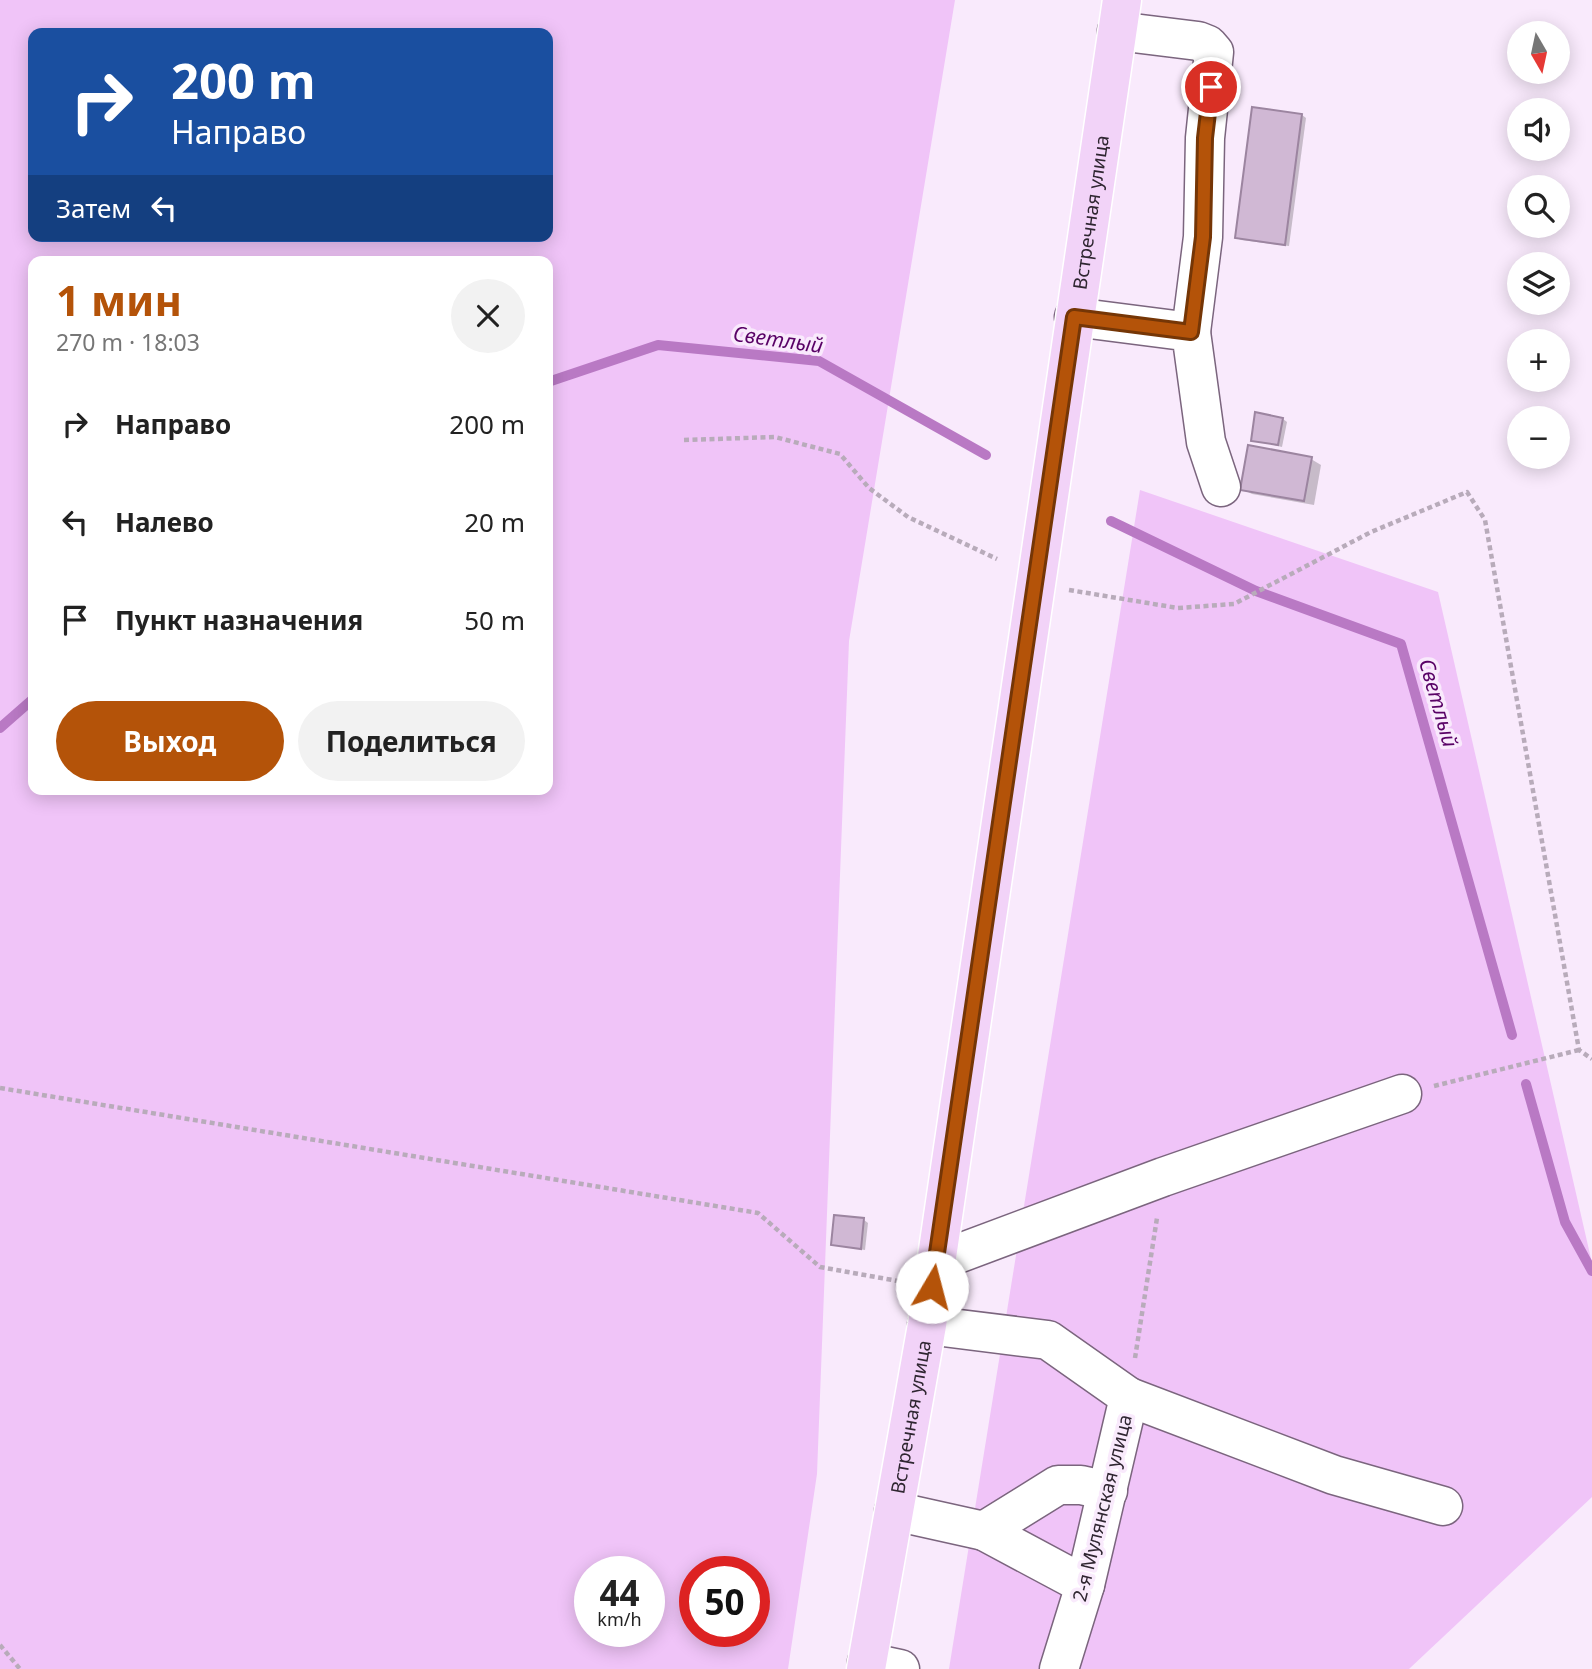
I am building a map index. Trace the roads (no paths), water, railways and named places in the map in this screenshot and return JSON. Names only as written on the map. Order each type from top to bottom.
[{"type":"main road","name":"Встречная улица","points":[[878,1667],[894,1511],[927,1325],[1120,16]]},
{"type":"street","points":[[1120,16],[1198,41],[1208,45],[1214,52],[1205,138],[1203,237],[1191,332],[1206,442],[1221,487]]},
{"type":"street","points":[[1074,317],[1191,332]]},
{"type":"street","points":[[934,1275],[1163,1177],[1402,1094]]},
{"type":"street","name":"2-я Мулянская улица","points":[[927,1325],[1048,1340],[1129,1397],[1085,1585],[1059,1669]]},
{"type":"street","points":[[1129,1397],[1334,1475],[1443,1506]]},
{"type":"street","points":[[984,1531],[1058,1485],[1081,1485],[1108,1491]]},
{"type":"street","points":[[894,1511],[984,1531],[1085,1585]]},
{"type":"waterway","name":"Светлый","points":[[553,380],[658,345],[819,361],[986,455]]},
{"type":"waterway","name":"Светлый","points":[[1111,521],[1256,591],[1401,644],[1512,1035]]},
{"type":"waterway","name":"Светлый","points":[[0,728],[28,703]]},
{"type":"waterway","name":"Светлый","points":[[1526,1084],[1565,1222],[1592,1271]]}]
